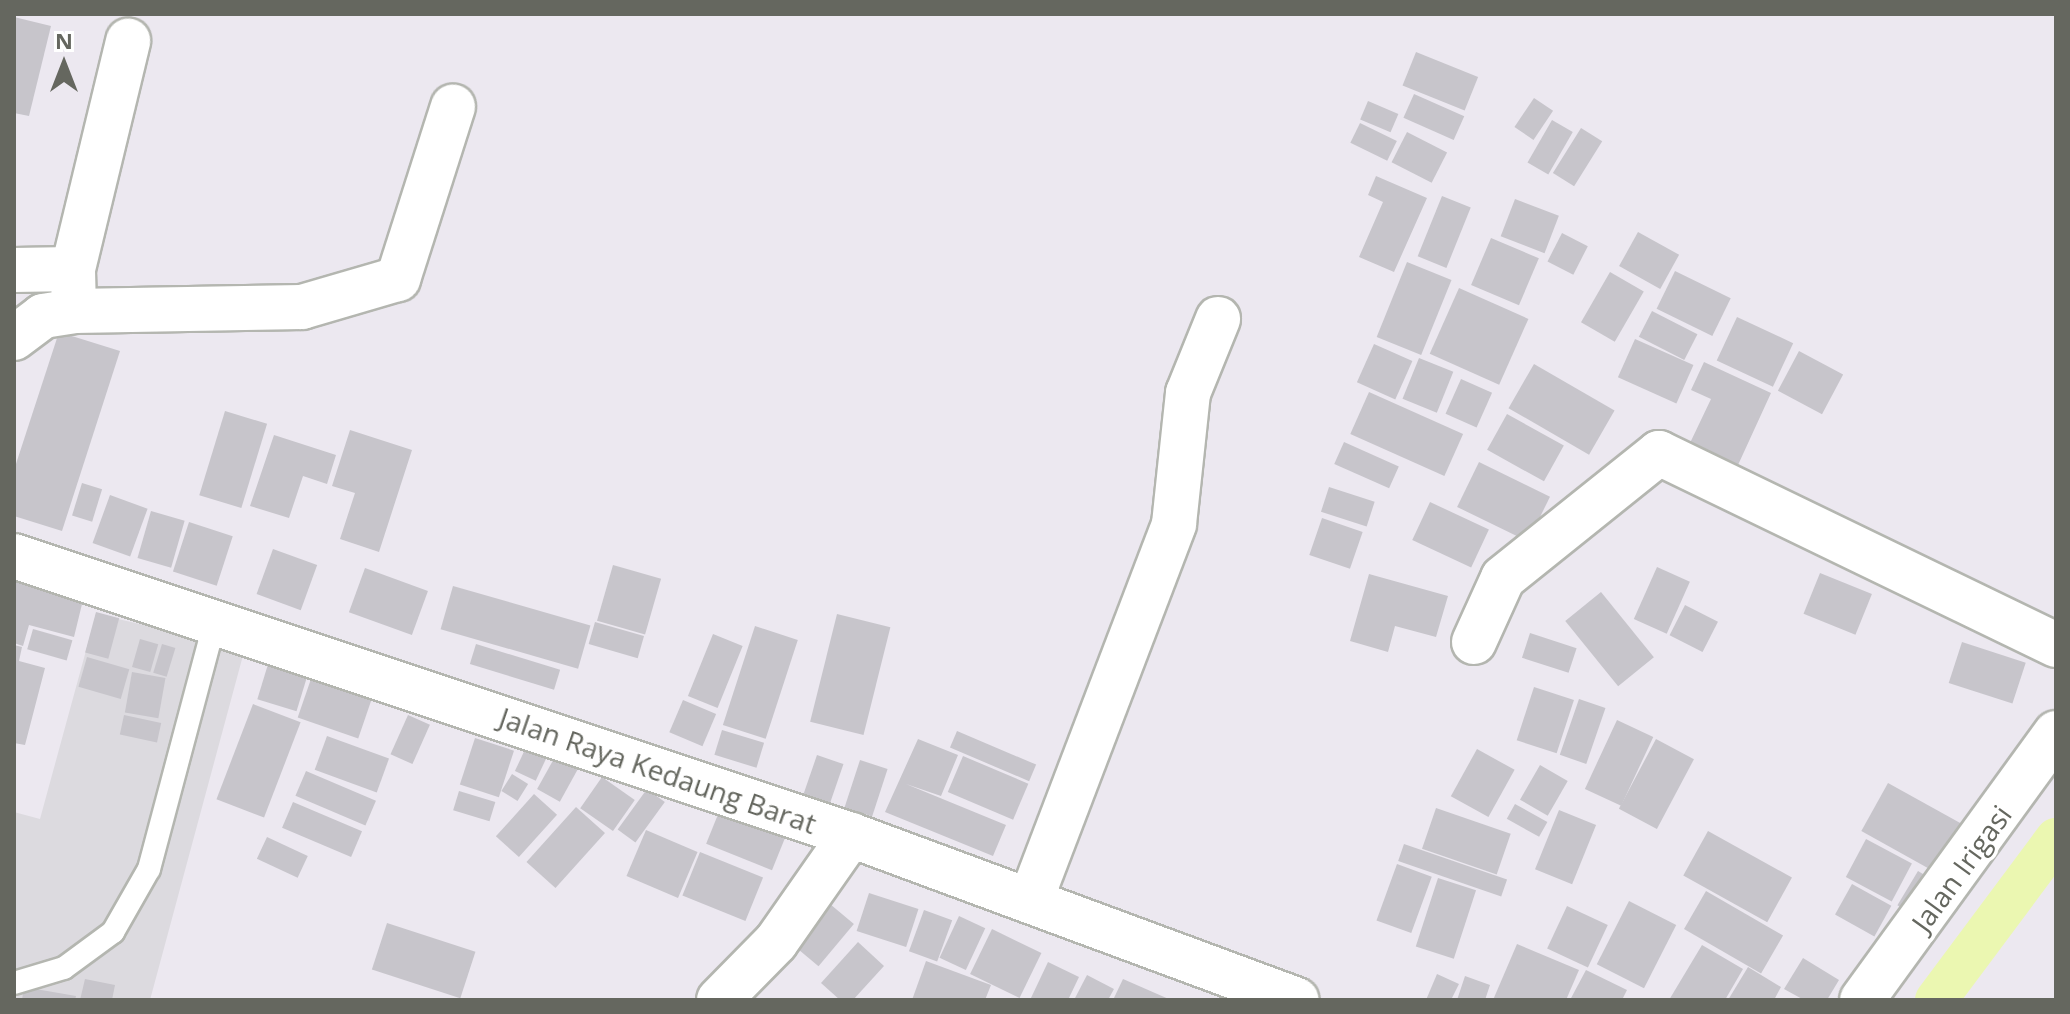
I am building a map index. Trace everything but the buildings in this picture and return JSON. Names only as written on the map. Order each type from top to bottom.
[{"type":"street","points":[[14,338],[73,290],[128,41]]},
{"type":"street","points":[[14,270],[73,290],[302,307],[398,279],[453,107]]},
{"type":"street","points":[[1031,899],[1174,524],[1188,393],[1218,319]]},
{"type":"street","points":[[1474,642],[1503,578],[1659,453],[2056,645]]},
{"type":"street","name":"Jalan Raya Kedaung Barat","points":[[14,556],[216,618],[851,835],[1031,899],[1296,1000]]},
{"type":"street","name":"Jalan Irigasi","points":[[1862,1000],[2056,733]]},
{"type":"street","points":[[719,1000],[776,942],[851,835]]},
{"type":"lane","points":[[14,983],[64,968],[113,932],[149,869],[216,618]]},
{"type":"shaded area","points":[[96,614],[245,648],[150,1000],[14,1000],[14,812],[40,819]]},
{"type":"waterway","points":[[1936,1000],[2056,839]]}]
